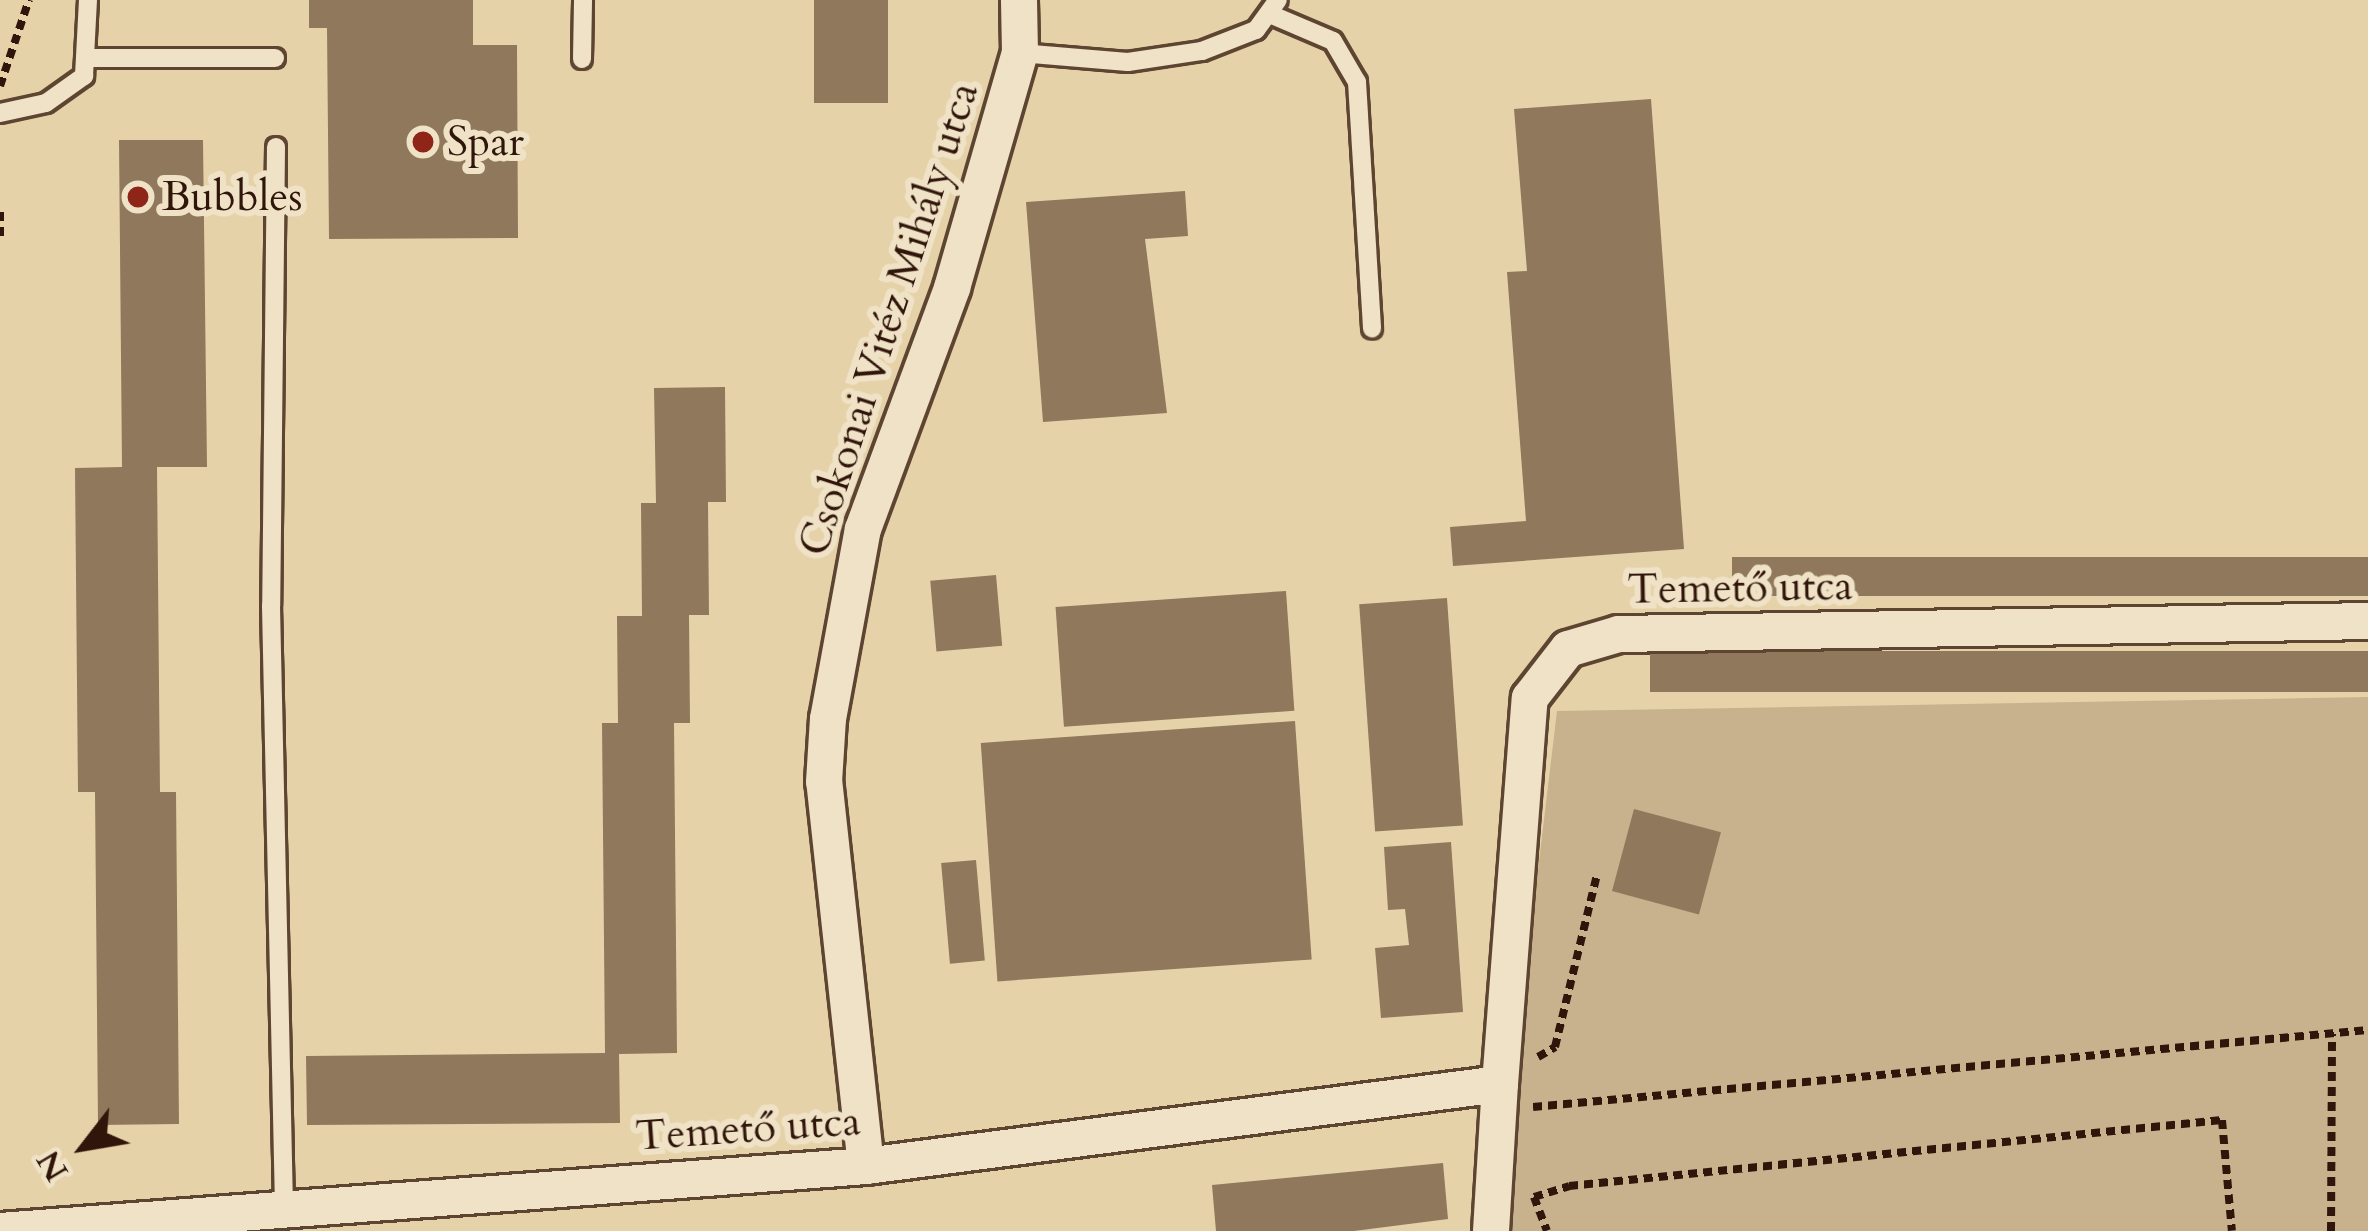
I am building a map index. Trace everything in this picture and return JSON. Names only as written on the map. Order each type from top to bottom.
[{"type":"street","name":"Csokonai Vitéz Mihály utca","points":[[866,1166],[824,782],[835,669],[863,529],[952,288],[1020,52],[1019,0]]},
{"type":"street","name":"Temető utca","points":[[1491,1231],[1513,1086],[1530,698],[1541,674],[1568,649],[1619,634],[2368,621]]},
{"type":"street","name":"Temető utca","points":[[0,1231],[866,1166],[1513,1086]]},
{"type":"lane","points":[[0,113],[68,92],[88,58],[88,0]]},
{"type":"lane","points":[[582,59],[583,0]]},
{"type":"lane","points":[[1020,52],[1128,62],[1202,51],[1235,41],[1275,8],[1333,41],[1357,82],[1372,329]]},
{"type":"lane","points":[[88,58],[275,58]]},
{"type":"lane","points":[[276,147],[271,606],[284,1207]]},
{"type":"path","points":[[0,88],[29,0]]},
{"type":"path","points":[[0,212],[0,236]]},
{"type":"path","points":[[1513,1086],[1556,1047],[1597,875]]},
{"type":"path","points":[[1513,1086],[2368,1030]]},
{"type":"path","points":[[2331,1231],[2332,1034]]},
{"type":"path","points":[[1534,1197],[1569,1186],[2222,1120],[2232,1231]]},
{"type":"shaded area","points":[[2368,697],[2368,1231],[1504,1231],[1508,1121],[1557,711]]},
{"type":"building","name":"Spar","points":[[309,0],[473,0],[473,45],[517,45],[518,238],[329,239],[327,28],[309,28]]},
{"type":"building","points":[[814,0],[888,0],[888,103],[814,103]]},
{"type":"building","points":[[1651,99],[1684,549],[1453,566],[1450,527],[1526,521],[1507,272],[1527,271],[1514,109]]},
{"type":"building","points":[[119,140],[203,140],[207,467],[157,467],[160,792],[176,792],[179,1124],[98,1125],[95,792],[78,792],[75,468],[122,467]]},
{"type":"building","points":[[1185,191],[1188,236],[1145,239],[1167,413],[1043,422],[1026,202]]},
{"type":"building","points":[[725,387],[726,502],[708,502],[709,615],[689,615],[690,723],[674,723],[677,1053],[619,1054],[620,1123],[307,1125],[306,1056],[605,1053],[602,723],[618,723],[617,616],[642,616],[641,503],[656,503],[654,388]]},
{"type":"building","points":[[1732,557],[2368,557],[2368,596],[1732,596]]},
{"type":"building","points":[[996,575],[1002,646],[936,651],[930,581]]},
{"type":"building","points":[[1286,591],[1294,711],[1064,727],[1056,607]]},
{"type":"building","points":[[1447,598],[1463,825],[1375,832],[1359,604]]},
{"type":"building","points":[[1650,651],[2368,651],[2368,692],[1650,692]]},
{"type":"building","points":[[1295,721],[1312,959],[997,981],[981,743]]},
{"type":"building","points":[[1634,809],[1721,832],[1699,914],[1612,891]]},
{"type":"building","points":[[1451,842],[1463,1012],[1381,1018],[1375,948],[1409,945],[1405,909],[1388,910],[1384,847]]},
{"type":"building","points":[[976,860],[985,961],[950,964],[941,863]]},
{"type":"building","points":[[1443,1163],[1448,1219],[1354,1231],[1216,1231],[1212,1185]]},
{"type":"place","name":"Spar","points":[[423,142]]},
{"type":"place","name":"Bubbles","points":[[138,197]]}]
